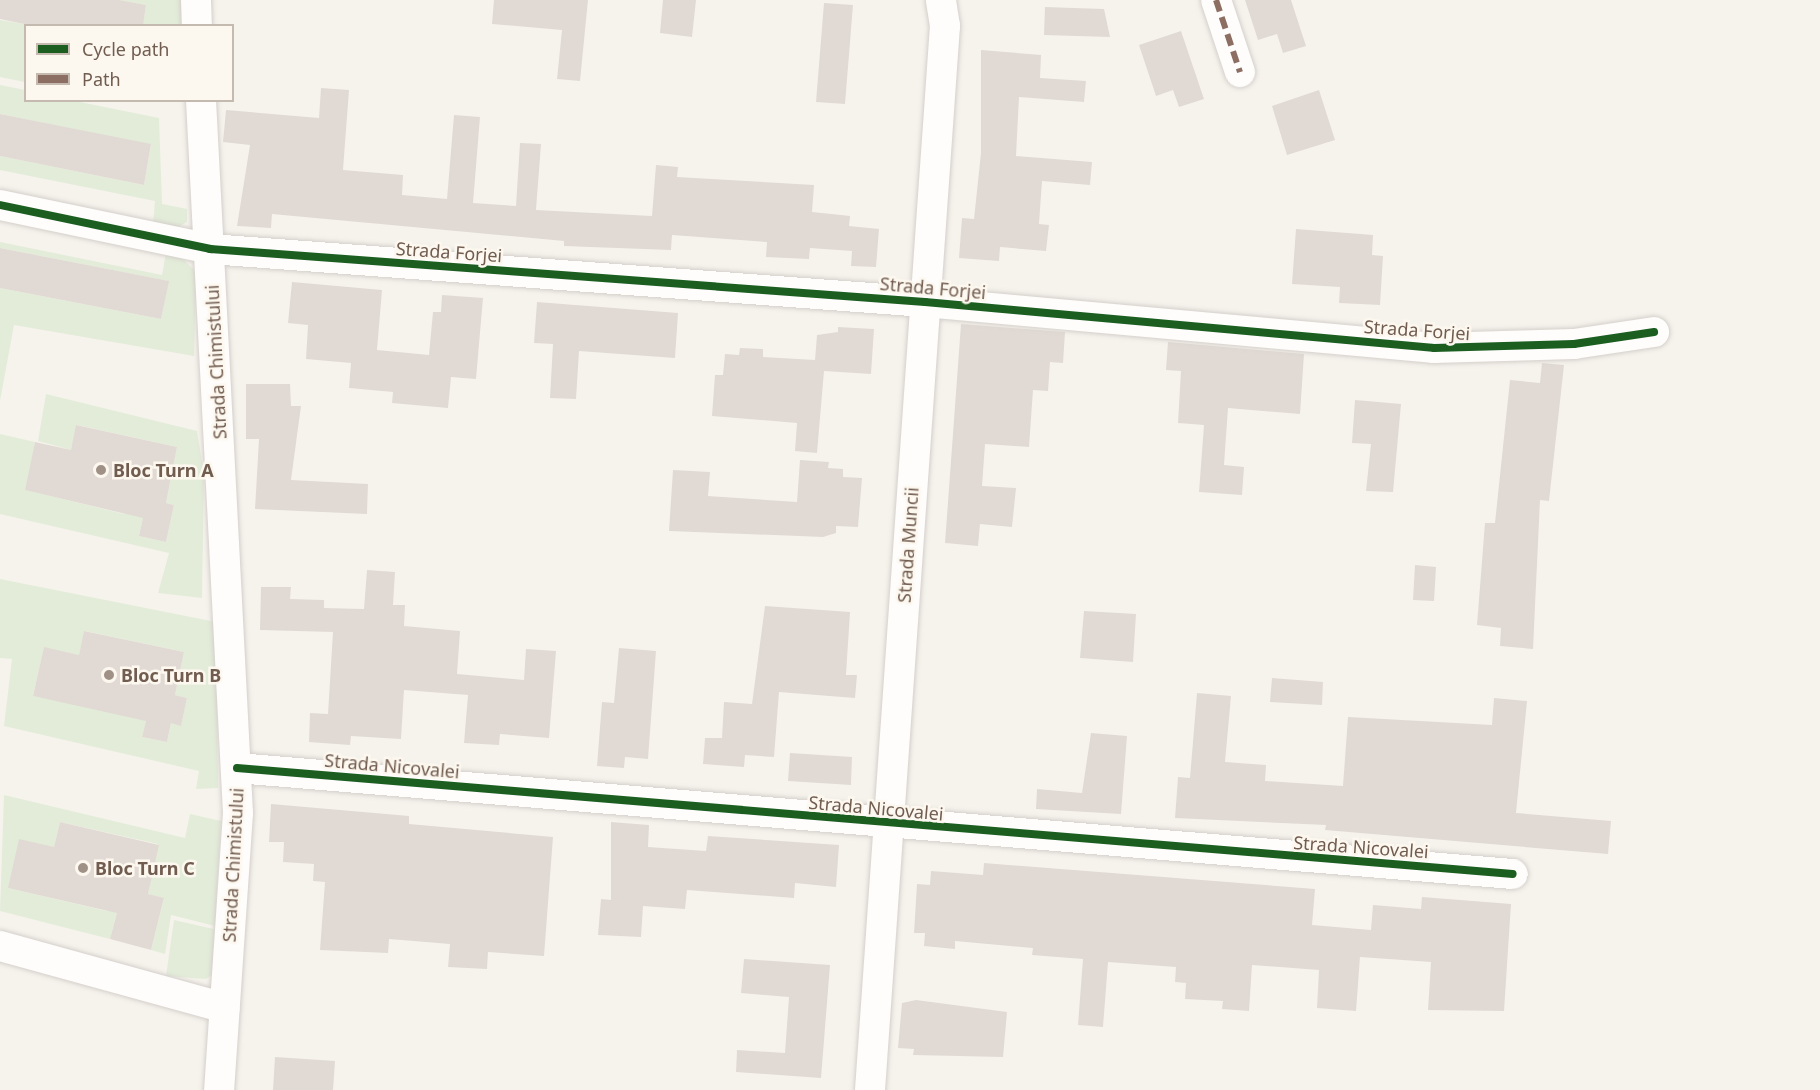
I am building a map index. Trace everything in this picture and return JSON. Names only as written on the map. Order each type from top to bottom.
[{"type":"street","points":[[196,0],[197,24]]},
{"type":"street","name":"Strada Muncii","points":[[870,1090],[945,26],[942,0]]},
{"type":"street","points":[[1216,0],[1240,72]]},
{"type":"street","name":"Strada Chimistului","points":[[201,102],[237,768],[219,1090]]},
{"type":"street","name":"Strada Forjei","points":[[0,205],[210,249],[925,302],[1434,348],[1574,344],[1654,332]]},
{"type":"street","name":"Strada Nicovalei","points":[[237,768],[889,825],[1513,874]]},
{"type":"street","points":[[0,946],[225,1008]]},
{"type":"green space","points":[[118,0],[185,0],[186,24],[143,24],[146,5]]},
{"type":"green space","points":[[0,20],[25,24],[24,82],[0,77]]},
{"type":"green space","points":[[0,85],[24,90],[24,102],[80,102],[159,118],[162,204],[187,209],[187,222],[178,227],[153,225],[155,201],[0,170],[0,156],[144,185],[151,145],[0,114]]},
{"type":"green space","points":[[0,242],[162,275],[166,253],[183,259],[196,272],[194,356],[14,325],[0,401],[0,288],[161,319],[168,281],[0,248]]},
{"type":"green space","points":[[46,394],[197,431],[204,474],[202,598],[158,593],[169,553],[0,514],[0,434],[35,442],[26,490],[124,514],[147,502],[139,536],[166,542],[174,505],[166,503],[177,447],[77,425],[71,450],[38,441]]},
{"type":"green space","points":[[0,579],[216,622],[218,788],[196,789],[199,771],[4,726],[12,659],[0,658]],"holes":[[[85,631],[184,652],[175,695],[187,698],[181,725],[171,723],[167,742],[142,737],[147,718],[33,696],[44,648],[79,655]]]},
{"type":"green space","points":[[4,795],[185,838],[190,814],[221,821],[215,926],[171,915],[165,954],[151,950],[164,899],[148,894],[158,844],[60,822],[54,847],[8,888],[107,911],[121,898],[110,939],[0,911]]},
{"type":"green space","points":[[174,920],[218,930],[214,973],[206,979],[166,976]]},
{"type":"building","points":[[0,0],[119,0],[146,5],[143,24],[24,24],[0,19]]},
{"type":"building","points":[[494,0],[588,0],[580,81],[557,79],[562,30],[492,24]]},
{"type":"building","points":[[663,0],[696,0],[692,37],[660,33]]},
{"type":"building","points":[[1245,0],[1291,0],[1306,46],[1283,53],[1277,34],[1258,40]]},
{"type":"building","points":[[824,3],[853,5],[845,104],[816,102]]},
{"type":"building","points":[[1045,7],[1104,9],[1110,37],[1044,35]]},
{"type":"building","points":[[1181,31],[1204,99],[1179,107],[1173,90],[1156,96],[1139,45]]},
{"type":"building","points":[[981,50],[1041,55],[1040,78],[1086,81],[1084,102],[1019,97],[1016,156],[1092,162],[1090,185],[1042,181],[1039,224],[1049,225],[1046,251],[1000,247],[999,261],[959,258],[962,218],[974,219],[981,153]]},
{"type":"building","points":[[321,88],[349,90],[343,170],[403,175],[402,195],[447,199],[454,115],[480,117],[473,203],[516,206],[520,143],[541,144],[536,210],[652,216],[656,165],[678,167],[677,177],[814,185],[812,212],[850,216],[849,226],[879,229],[876,267],[851,266],[852,251],[810,248],[809,259],[766,257],[767,242],[672,235],[671,250],[564,246],[564,241],[272,214],[271,228],[237,226],[250,145],[223,142],[226,110],[319,118]]},
{"type":"building","points":[[1319,90],[1335,140],[1287,155],[1272,106]]},
{"type":"building","points":[[0,114],[151,144],[144,185],[0,156]]},
{"type":"building","points":[[1296,229],[1373,235],[1372,255],[1383,256],[1380,305],[1339,303],[1340,287],[1292,284]]},
{"type":"building","points":[[0,248],[169,281],[161,319],[0,288]]},
{"type":"building","points":[[292,282],[382,290],[377,350],[429,355],[433,312],[441,312],[442,295],[483,298],[476,379],[451,377],[448,408],[392,403],[393,392],[349,388],[351,363],[306,359],[308,325],[288,323]]},
{"type":"building","points":[[537,302],[678,313],[675,358],[579,351],[576,399],[550,398],[553,344],[534,343]]},
{"type":"building","points":[[961,324],[1065,332],[1063,363],[1050,362],[1048,391],[1033,390],[1029,447],[985,444],[982,486],[1016,488],[1012,527],[980,524],[978,546],[945,543]]},
{"type":"building","points":[[838,327],[874,329],[871,374],[824,371],[817,453],[795,451],[797,423],[712,416],[715,375],[723,375],[725,354],[739,355],[740,348],[763,349],[763,357],[815,360],[817,335],[838,332]]},
{"type":"building","points":[[1168,342],[1304,354],[1300,414],[1228,408],[1224,465],[1244,467],[1242,495],[1199,492],[1204,425],[1178,423],[1181,371],[1166,370]]},
{"type":"building","points":[[1542,363],[1564,365],[1549,501],[1540,500],[1533,649],[1500,646],[1501,628],[1477,625],[1485,523],[1495,523],[1510,380],[1540,383]]},
{"type":"building","points":[[246,384],[290,384],[291,406],[301,406],[291,480],[368,484],[367,514],[255,509],[259,439],[246,439]]},
{"type":"building","points":[[1355,400],[1401,404],[1393,492],[1366,491],[1371,444],[1352,443]]},
{"type":"building","name":"Bloc Turn A","points":[[76,425],[177,447],[166,503],[174,505],[166,542],[139,536],[143,518],[25,490],[35,442],[71,450]]},
{"type":"building","points":[[800,460],[829,462],[828,468],[843,469],[843,477],[862,478],[858,527],[836,526],[836,533],[823,537],[669,531],[673,470],[710,472],[708,496],[797,502]]},
{"type":"building","points":[[1415,565],[1436,567],[1434,601],[1413,600]]},
{"type":"building","points":[[367,570],[395,572],[393,605],[405,605],[404,626],[460,631],[457,674],[524,680],[526,649],[556,651],[549,738],[500,734],[499,745],[464,743],[468,695],[404,690],[401,739],[351,736],[350,745],[309,742],[310,713],[328,714],[333,632],[260,630],[261,587],[291,587],[290,599],[324,600],[324,608],[364,609]]},
{"type":"building","points":[[765,606],[850,612],[846,675],[857,675],[855,698],[779,692],[774,757],[745,755],[744,767],[703,764],[705,738],[722,738],[724,702],[752,704]]},
{"type":"building","points":[[1084,611],[1136,614],[1133,662],[1080,658]]},
{"type":"building","name":"Bloc Turn B","points":[[84,631],[184,652],[175,695],[187,698],[181,726],[171,723],[167,742],[142,737],[146,721],[33,696],[44,647],[79,655]]},
{"type":"building","points":[[619,648],[656,651],[648,759],[625,757],[624,768],[597,766],[602,702],[614,703]]},
{"type":"building","points":[[1272,678],[1323,682],[1322,705],[1270,702]]},
{"type":"building","points":[[1197,693],[1231,696],[1225,762],[1266,765],[1265,781],[1343,786],[1348,717],[1492,725],[1494,698],[1527,701],[1516,813],[1611,821],[1608,854],[1325,830],[1326,825],[1175,818],[1178,777],[1190,778]]},
{"type":"building","points":[[1091,733],[1127,736],[1121,814],[1036,809],[1037,789],[1082,793]]},
{"type":"building","points":[[790,753],[852,757],[851,785],[788,781]]},
{"type":"building","points":[[271,804],[409,816],[409,824],[553,837],[544,956],[488,952],[487,969],[448,967],[450,944],[389,939],[388,953],[320,950],[325,882],[313,881],[314,864],[283,862],[284,842],[269,842]]},
{"type":"building","name":"Bloc Turn C","points":[[60,822],[159,845],[148,894],[164,898],[151,950],[110,939],[117,913],[8,888],[19,839],[54,847]]},
{"type":"building","points":[[611,822],[649,825],[648,847],[706,851],[708,836],[839,845],[836,887],[795,883],[794,898],[687,890],[685,909],[643,906],[641,937],[598,935],[601,899],[611,900]]},
{"type":"building","points":[[984,863],[1315,889],[1312,925],[1371,930],[1373,905],[1421,909],[1422,897],[1511,904],[1504,1011],[1428,1010],[1431,962],[1360,957],[1356,1011],[1317,1008],[1319,970],[1252,965],[1249,1011],[1222,1009],[1223,1001],[1185,999],[1186,983],[1175,982],[1176,967],[1108,962],[1103,1027],[1078,1025],[1083,959],[1032,955],[1033,948],[955,941],[955,949],[924,946],[925,933],[914,933],[917,884],[930,885],[931,871],[983,875]]},
{"type":"building","points":[[744,959],[830,965],[821,1078],[736,1072],[737,1050],[785,1053],[789,997],[741,993]]},
{"type":"building","points":[[916,1000],[1007,1012],[1003,1057],[913,1055],[914,1049],[898,1048],[902,1003]]},
{"type":"building","points":[[275,1057],[335,1061],[333,1090],[273,1090]]},
{"type":"marked path","points":[[1216,0],[1240,72]]},
{"type":"cycle path","points":[[0,205],[210,249],[925,302],[1434,348],[1574,344],[1654,332]]},
{"type":"cycle path","points":[[237,768],[1513,874]]},
{"type":"place","name":"Bloc Turn A","points":[[101,470]]},
{"type":"place","name":"Bloc Turn B","points":[[109,675]]},
{"type":"place","name":"Bloc Turn C","points":[[83,868]]}]
